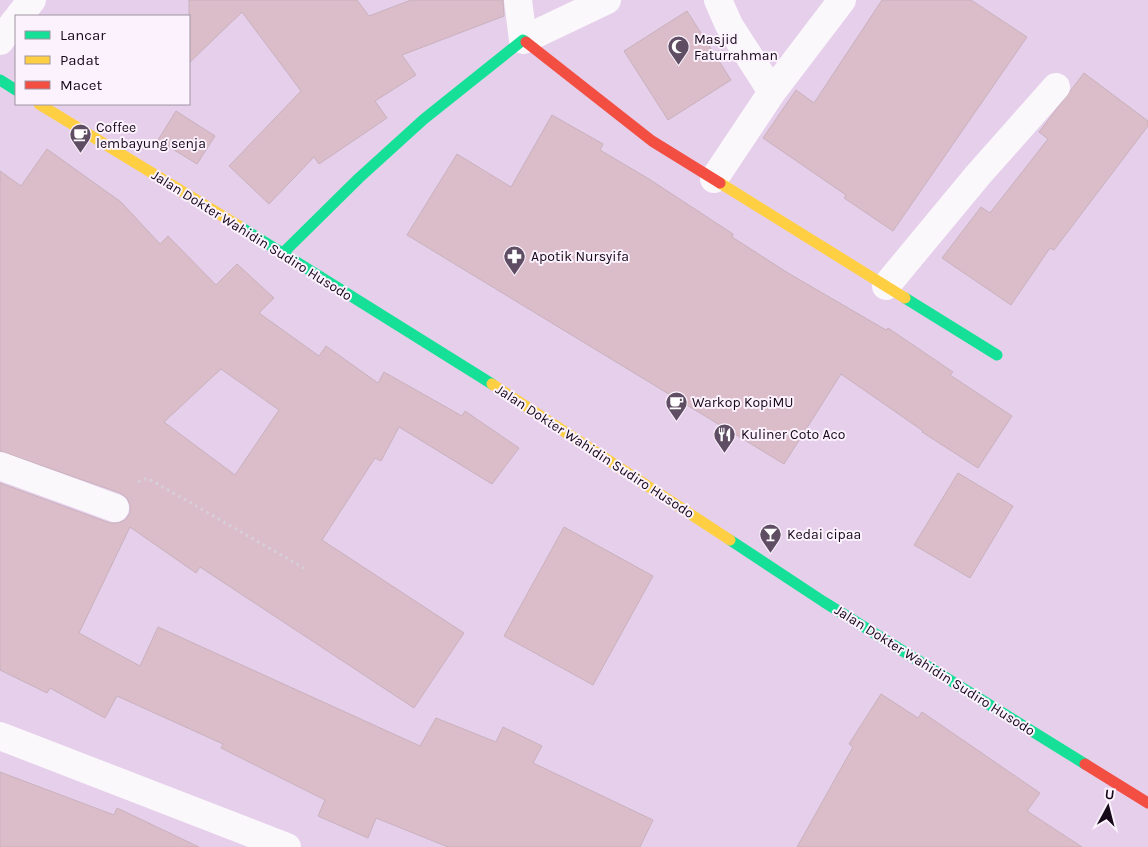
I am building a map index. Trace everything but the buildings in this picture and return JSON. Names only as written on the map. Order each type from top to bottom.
[{"type":"street","points":[[20,15],[32,0]]},
{"type":"street","points":[[518,0],[523,40],[652,141],[997,356]]},
{"type":"street","points":[[283,253],[359,178],[424,119],[523,40],[607,0]]},
{"type":"street","points":[[718,0],[729,25],[772,92]]},
{"type":"street","points":[[714,179],[772,92],[842,0]]},
{"type":"street","points":[[0,41],[15,21]]},
{"type":"street","points":[[0,80],[15,89]]},
{"type":"street","points":[[886,286],[978,174],[1056,87]]},
{"type":"street","name":"Jalan Dokter Wahidin Sudiro Husodo","points":[[41,105],[283,253],[520,402],[824,602],[1148,803]]},
{"type":"street","points":[[0,466],[115,508]]},
{"type":"street","points":[[0,736],[287,847]]},
{"type":"path","points":[[115,508],[126,507],[138,482],[149,479],[304,568]]},
{"type":"traffic: fast","points":[[283,253],[359,178],[424,119],[523,40],[526,42]]},
{"type":"traffic: fast","points":[[0,80],[15,89]]},
{"type":"traffic: fast","points":[[239,226],[492,384]]},
{"type":"traffic: fast","points":[[905,298],[997,355]]},
{"type":"traffic: fast","points":[[730,540],[824,602],[1085,764]]},
{"type":"traffic: slow","points":[[41,105],[239,226]]},
{"type":"traffic: slow","points":[[720,183],[905,298]]},
{"type":"traffic: slow","points":[[492,384],[730,540]]},
{"type":"traffic: jam","points":[[526,42],[652,141],[720,183]]},
{"type":"traffic: jam","points":[[1085,764],[1148,803]]},
{"type":"place","name":"Masjid Faturrahman","points":[[678,66]]},
{"type":"place","name":"Coffee lembayung senja","points":[[80,154]]},
{"type":"place","name":"Apotik Nursyifa","points":[[515,275]]},
{"type":"place","name":"Warkop KopiMU","points":[[676,421]]},
{"type":"place","name":"Kuliner Coto Aco","points":[[725,453]]},
{"type":"place","name":"Kedai cipaa","points":[[771,553]]}]
